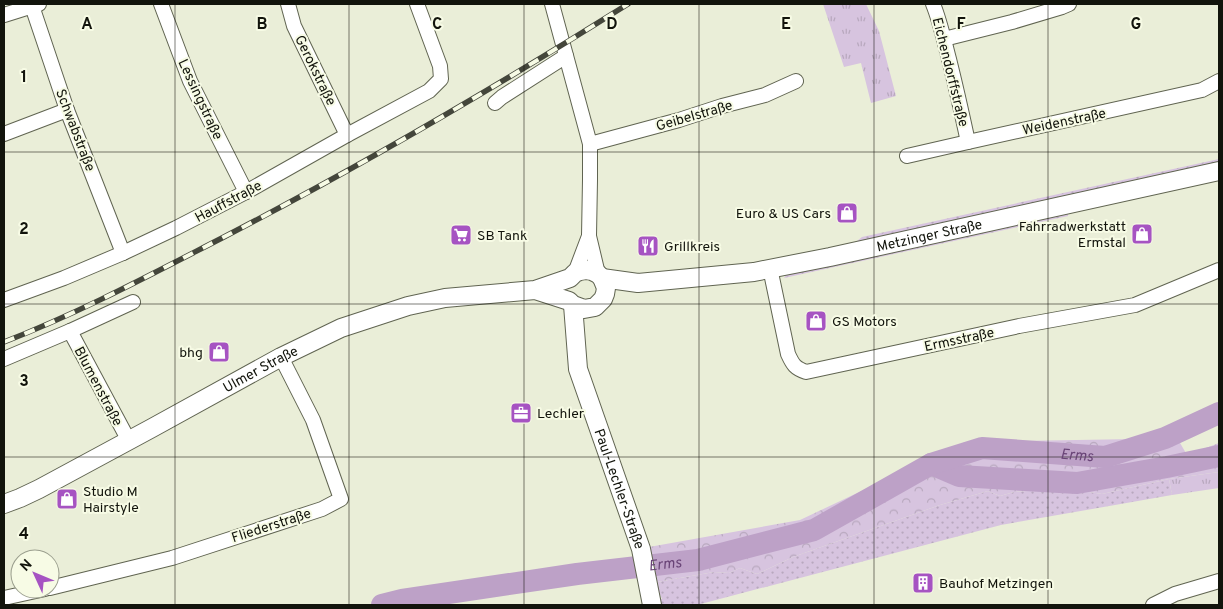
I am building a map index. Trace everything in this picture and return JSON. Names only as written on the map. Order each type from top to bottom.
[{"type":"street","name":"Lessingstraße","points":[[160,4],[190,81],[246,192]]},
{"type":"street","name":"Gerokstraße","points":[[288,4],[294,26],[347,135]]},
{"type":"street","name":"Hauffstraße","points":[[4,300],[123,254],[176,228],[246,192],[430,91],[441,79],[440,66],[416,4]]},
{"type":"street","points":[[552,4],[590,144],[589,236],[600,276],[606,288],[576,346]]},
{"type":"street","name":"Eichendorffstraße","points":[[932,4],[944,39],[968,142]]},
{"type":"street","points":[[4,14],[36,5]]},
{"type":"street","name":"Schwabstraße","points":[[36,5],[67,110],[123,254]]},
{"type":"street","points":[[944,39],[1012,22],[1064,5]]},
{"type":"street","points":[[495,103],[566,56]]},
{"type":"street","name":"Geibelstraße","points":[[590,144],[765,95],[796,81]]},
{"type":"street","name":"Weidenstraße","points":[[908,156],[1202,90],[1219,81]]},
{"type":"street","points":[[4,134],[67,110]]},
{"type":"street","name":"Metzinger Straße","points":[[600,276],[638,283],[741,274],[1219,171]]},
{"type":"street","points":[[571,303],[567,295],[567,283],[589,236]]},
{"type":"street","name":"Ermsstraße","points":[[770,268],[788,354],[797,369],[806,372],[1019,326],[1135,305],[1219,270]]},
{"type":"street","name":"Ulmer Straße","points":[[4,504],[39,489],[281,357],[341,328],[408,306],[445,298],[535,290],[586,270],[600,276]]},
{"type":"street","name":"Metzinger Straße","points":[[599,303],[638,283]]},
{"type":"street","name":"Ulmer Straße","points":[[535,290],[584,309],[590,309],[599,303]]},
{"type":"street","name":"Blumenstraße","points":[[4,359],[133,302]]},
{"type":"street","name":"Paul-Lechler-Straße","points":[[571,303],[578,370],[641,549],[652,605]]},
{"type":"street","name":"Blumenstraße","points":[[70,331],[129,441]]},
{"type":"street","name":"Fliederstraße","points":[[60,586],[172,558],[322,508],[341,499],[313,420],[281,357]]},
{"type":"street","points":[[1152,605],[1175,594],[1219,581]]},
{"type":"green space","points":[[823,4],[866,4],[879,31],[896,96],[871,103],[861,63],[844,67]]},
{"type":"green space","points":[[1219,159],[1219,163],[857,241],[862,237]]},
{"type":"green space","points":[[1068,212],[1068,216],[784,278],[791,273]]},
{"type":"green space","points":[[1172,429],[1187,455],[1219,443],[1219,472],[1169,479],[1102,494],[1064,488],[1014,492],[1000,496],[988,491],[940,505],[793,557],[757,574],[740,568],[729,573],[714,572],[657,582],[649,547],[800,520],[965,442],[1136,439]]},
{"type":"green space","points":[[1219,472],[1219,488],[1172,495],[1169,479]]},
{"type":"green space","points":[[1169,479],[1172,495],[1001,525],[697,605],[662,605],[660,599],[662,599],[657,582],[714,572],[729,573],[740,568],[757,574],[793,557],[940,505],[988,491],[1000,496],[1014,492],[1064,488],[1102,494]]},
{"type":"waterway","name":"Erms","points":[[382,605],[402,600],[577,574],[698,560],[814,530],[931,464],[982,448],[1105,457],[1165,438],[1219,413]]},
{"type":"waterway","name":"Erms","points":[[931,464],[959,476],[1077,483],[1219,456]]},
{"type":"waterway","name":"Erms","points":[[402,600],[403,605]]},
{"type":"railway","points":[[4,342],[60,319],[114,293],[326,183],[428,125],[628,4]]},
{"type":"place","name":"Euro & US Cars","points":[[847,213]]},
{"type":"place","name":"Fahrradwerkstatt Ermstal","points":[[1142,234]]},
{"type":"place","name":"SB Tank","points":[[461,235]]},
{"type":"place","name":"Grillkreis","points":[[648,246]]},
{"type":"place","name":"GS Motors","points":[[816,321]]},
{"type":"place","name":"bhg","points":[[219,352]]},
{"type":"place","name":"Lechler","points":[[521,413]]},
{"type":"place","name":"Studio M Hairstyle","points":[[67,499]]},
{"type":"place","name":"Bauhof Metzingen","points":[[923,583]]}]
